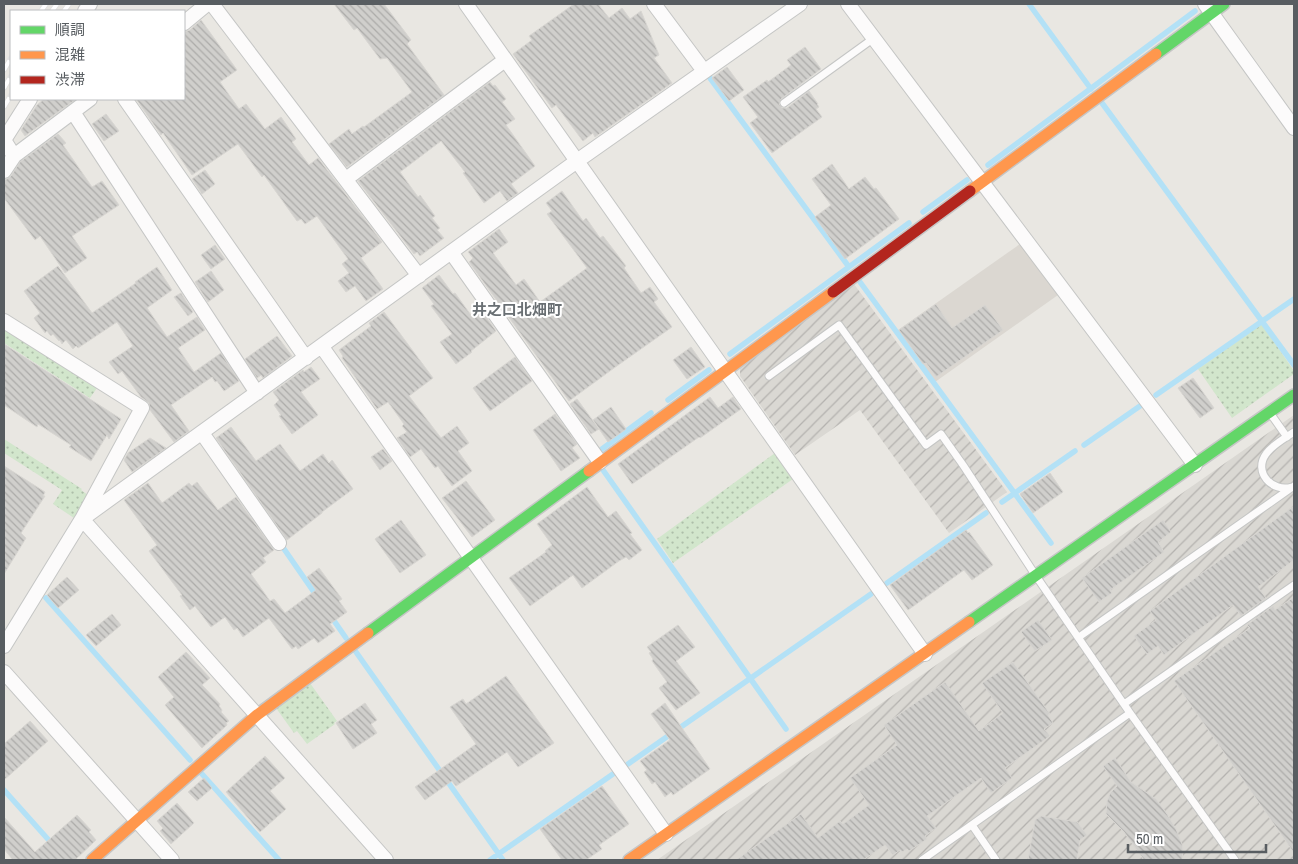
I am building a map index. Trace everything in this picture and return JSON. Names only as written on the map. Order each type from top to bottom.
[{"type":"street","points":[[185,22],[207,4]]},
{"type":"street","points":[[212,4],[419,276]]},
{"type":"street","points":[[466,4],[925,654]]},
{"type":"street","points":[[654,4],[704,71]]},
{"type":"street","points":[[82,519],[577,161],[800,4]]},
{"type":"street","points":[[848,4],[1195,464]]},
{"type":"street","points":[[92,860],[257,715],[982,181],[1209,8],[1224,4]]},
{"type":"street","points":[[1209,8],[1294,128]]},
{"type":"street","points":[[346,179],[505,60]]},
{"type":"street","points":[[14,156],[4,140],[29,100]]},
{"type":"street","points":[[4,171],[14,156],[89,100]]},
{"type":"street","points":[[126,100],[306,358]]},
{"type":"street","points":[[73,112],[257,393]]},
{"type":"street","points":[[452,252],[600,462]]},
{"type":"street","points":[[4,320],[142,408],[82,519],[4,646]]},
{"type":"street","points":[[322,346],[666,834]]},
{"type":"street","points":[[629,860],[1294,395]]},
{"type":"street","points":[[202,433],[279,543]]},
{"type":"street","points":[[82,519],[386,860]]},
{"type":"street","points":[[4,672],[172,860]]},
{"type":"lane","points":[[784,103],[874,38]]},
{"type":"lane","points":[[769,376],[839,325],[926,445],[941,434],[1130,713],[1235,860]]},
{"type":"lane","points":[[1269,412],[1287,437]]},
{"type":"lane","points":[[1294,432],[1271,448],[1262,461],[1264,476],[1268,482],[1281,488],[1294,486]]},
{"type":"lane","points":[[1079,637],[1294,486]]},
{"type":"lane","points":[[1124,704],[1294,585]]},
{"type":"lane","points":[[922,860],[1130,713]]},
{"type":"lane","points":[[972,825],[996,860]]},
{"type":"shaded area","points":[[1020,244],[1058,295],[935,382],[898,330]]},
{"type":"shaded area","points":[[854,284],[1007,492],[949,533],[860,410],[795,455],[740,376],[740,368]]},
{"type":"shaded area","points":[[1294,415],[1294,860],[657,860]]},
{"type":"green space","points":[[1262,324],[1294,371],[1294,374],[1232,418],[1198,369]]},
{"type":"green space","points":[[4,328],[97,388],[90,398],[4,343]]},
{"type":"green space","points":[[4,439],[82,489],[88,495],[74,518],[53,504],[62,490],[4,453]]},
{"type":"green space","points":[[775,453],[793,479],[673,563],[657,539]]},
{"type":"green space","points":[[310,683],[337,721],[307,744],[297,731],[294,733],[276,708]]},
{"type":"building","points":[[334,4],[384,4],[411,40],[407,44],[444,95],[347,167],[329,144],[349,129],[352,134],[364,127],[412,92],[387,58],[380,59],[357,28],[354,30]]},
{"type":"building","points":[[574,4],[598,4],[609,18],[622,8],[630,19],[641,11],[659,55],[654,58],[672,83],[595,137],[593,133],[583,141],[556,105],[552,108],[513,54],[532,40],[529,36]]},
{"type":"building","points":[[201,20],[237,70],[220,82],[239,109],[246,104],[265,129],[281,117],[296,139],[292,142],[309,165],[318,158],[382,242],[361,258],[383,289],[366,301],[355,286],[346,292],[338,281],[349,273],[342,264],[348,259],[317,216],[305,224],[301,219],[297,221],[264,175],[262,177],[238,144],[192,175],[163,133],[161,135],[137,100],[185,100],[185,32],[190,30]]},
{"type":"building","points":[[805,47],[821,69],[781,99],[779,104],[782,108],[787,108],[809,91],[818,104],[819,107],[816,109],[822,117],[772,153],[750,123],[758,117],[743,97],[791,65],[787,60]]},
{"type":"building","points":[[727,67],[744,90],[729,101],[712,78]]},
{"type":"building","points":[[490,82],[493,86],[495,85],[506,99],[502,102],[515,119],[506,125],[535,166],[511,184],[518,193],[507,201],[500,191],[484,203],[463,173],[465,172],[441,141],[400,172],[435,216],[432,218],[440,228],[437,230],[444,238],[420,256],[417,252],[414,254],[358,181]]},
{"type":"building","points":[[43,100],[75,100],[25,136],[21,130],[37,105]]},
{"type":"building","points":[[106,114],[119,131],[104,141],[92,124]]},
{"type":"building","points":[[58,134],[66,143],[63,145],[92,187],[102,181],[119,205],[72,236],[87,258],[65,273],[40,236],[35,240],[4,198],[4,180],[11,176],[20,162]]},
{"type":"building","points":[[832,164],[849,189],[865,177],[874,189],[876,188],[899,219],[845,259],[815,217],[831,205],[812,179]]},
{"type":"building","points":[[205,170],[215,184],[202,194],[192,179]]},
{"type":"building","points":[[562,191],[583,221],[586,218],[600,238],[603,236],[626,266],[624,268],[641,293],[650,287],[658,299],[654,302],[672,327],[569,401],[469,262],[473,258],[468,252],[499,229],[508,242],[493,253],[516,285],[524,279],[540,302],[587,268],[547,214],[552,211],[546,203]]},
{"type":"building","points":[[215,245],[225,259],[211,269],[201,255]]},
{"type":"building","points":[[58,266],[92,313],[157,267],[172,290],[147,308],[167,337],[197,317],[205,330],[178,348],[194,372],[221,353],[239,381],[224,391],[212,377],[171,405],[189,431],[174,442],[150,410],[149,403],[141,397],[122,371],[118,374],[109,362],[133,346],[117,322],[78,348],[76,346],[73,349],[66,340],[62,344],[53,334],[51,336],[47,331],[45,333],[34,318],[40,313],[24,291]]},
{"type":"building","points":[[211,271],[224,290],[208,302],[195,282]]},
{"type":"building","points":[[439,275],[473,318],[482,311],[496,331],[456,364],[440,342],[452,334],[431,306],[434,304],[422,288]]},
{"type":"building","points":[[181,293],[193,312],[188,316],[174,297]]},
{"type":"building","points":[[936,304],[952,328],[985,305],[1003,330],[936,377],[926,363],[923,364],[899,330]]},
{"type":"building","points":[[384,312],[433,378],[409,396],[441,438],[457,426],[469,443],[458,451],[472,471],[452,486],[438,466],[435,468],[421,449],[410,457],[397,438],[407,432],[402,426],[404,424],[388,402],[377,409],[342,358],[343,356],[339,350],[371,326],[369,323]]},
{"type":"building","points":[[277,336],[292,356],[263,378],[261,375],[257,378],[245,359]]},
{"type":"building","points":[[4,344],[121,419],[109,439],[107,435],[91,461],[69,447],[71,445],[38,424],[37,427],[4,405]]},
{"type":"building","points":[[691,347],[705,367],[687,379],[673,360]]},
{"type":"building","points":[[515,357],[532,381],[490,411],[473,388]]},
{"type":"building","points":[[311,367],[320,379],[301,392],[318,415],[292,434],[279,416],[281,415],[274,405],[279,400],[273,392],[303,370],[304,372]]},
{"type":"building","points":[[1193,378],[1214,408],[1200,418],[1178,388]]},
{"type":"building","points":[[710,397],[718,408],[733,397],[741,409],[632,484],[618,464]]},
{"type":"building","points":[[577,399],[599,429],[591,434],[570,404]]},
{"type":"building","points":[[611,407],[626,429],[608,442],[593,420]]},
{"type":"building","points":[[555,414],[577,444],[572,448],[580,458],[561,471],[533,430]]},
{"type":"building","points":[[231,427],[256,461],[280,444],[300,471],[323,454],[329,463],[332,460],[353,489],[287,540],[216,438]]},
{"type":"building","points":[[150,438],[166,448],[132,472],[124,460],[128,453]]},
{"type":"building","points":[[383,449],[392,461],[380,470],[371,457]]},
{"type":"building","points":[[4,466],[45,492],[43,496],[45,496],[21,533],[26,538],[4,574]]},
{"type":"building","points":[[1050,473],[1063,492],[1033,513],[1020,494]]},
{"type":"building","points":[[466,481],[495,520],[472,537],[442,498]]},
{"type":"building","points":[[197,482],[218,510],[236,497],[274,550],[263,558],[266,562],[251,574],[270,601],[274,599],[285,613],[316,590],[307,577],[319,568],[342,599],[339,601],[347,612],[330,624],[335,631],[318,643],[314,638],[298,649],[296,646],[292,649],[269,618],[243,637],[237,628],[234,630],[225,617],[211,627],[195,606],[190,610],[180,596],[182,595],[149,551],[157,545],[124,500],[148,483],[162,503],[189,483],[192,486]]},
{"type":"building","points":[[587,487],[608,517],[616,511],[642,550],[629,560],[626,557],[619,561],[582,588],[573,575],[530,606],[509,578],[546,552],[552,545],[537,524]]},
{"type":"building","points":[[1294,506],[1294,560],[1258,587],[1266,598],[1241,616],[1233,605],[1164,655],[1158,646],[1147,654],[1134,636],[1156,620],[1150,611]]},
{"type":"building","points":[[401,520],[426,555],[400,573],[375,539]]},
{"type":"building","points":[[1163,520],[1171,532],[1158,542],[1164,552],[1110,590],[1112,593],[1099,602],[1082,578]]},
{"type":"building","points":[[966,530],[993,565],[972,580],[964,570],[908,610],[890,585]]},
{"type":"building","points":[[67,577],[79,590],[58,608],[47,595]]},
{"type":"building","points":[[1294,597],[1294,853],[1174,681],[1250,628],[1247,625],[1273,606],[1275,610]]},
{"type":"building","points":[[112,614],[121,625],[96,646],[86,635]]},
{"type":"building","points":[[1038,620],[1052,640],[1035,651],[1021,632]]},
{"type":"building","points":[[678,625],[695,647],[676,661],[700,693],[676,710],[659,688],[667,682],[652,661],[653,659],[649,653],[651,652],[647,647]]},
{"type":"building","points":[[186,652],[210,678],[202,685],[220,704],[221,712],[229,721],[202,748],[165,705],[174,697],[158,677]]},
{"type":"building","points":[[1013,662],[1050,714],[1048,715],[1053,723],[1044,729],[1050,736],[1005,768],[1012,778],[991,793],[981,778],[927,816],[936,828],[925,836],[927,839],[909,851],[907,849],[902,852],[900,850],[893,855],[885,845],[863,860],[736,860],[801,814],[818,838],[840,821],[843,824],[869,805],[850,778],[897,745],[884,725],[945,682],[979,731],[1003,713],[982,683]]},
{"type":"building","points":[[506,676],[554,743],[518,767],[507,752],[456,786],[452,781],[425,800],[415,787],[476,744],[450,707],[463,699],[466,704]]},
{"type":"building","points":[[365,703],[377,720],[371,724],[377,733],[353,749],[336,723]]},
{"type":"building","points":[[665,703],[710,769],[673,795],[671,792],[665,797],[655,782],[652,784],[644,772],[647,770],[640,761],[670,740],[651,714]]},
{"type":"building","points":[[30,721],[48,741],[4,780],[4,744]]},
{"type":"building","points":[[265,756],[285,778],[270,791],[286,809],[260,832],[226,792]]},
{"type":"building","points":[[1115,758],[1131,782],[1156,799],[1167,814],[1182,844],[1182,860],[1144,860],[1124,832],[1106,814],[1110,793],[1117,786],[1103,766]]},
{"type":"building","points":[[204,778],[212,788],[197,801],[188,792]]},
{"type":"building","points":[[602,786],[629,824],[599,845],[602,849],[586,860],[562,860],[540,829]]},
{"type":"building","points":[[177,803],[194,823],[171,844],[160,831],[163,828],[157,821]]},
{"type":"building","points":[[77,815],[91,830],[89,832],[96,840],[75,860],[13,860],[4,849],[4,817],[35,852]]},
{"type":"building","points":[[1041,816],[1077,822],[1087,835],[1080,840],[1077,860],[1028,860],[1035,820]]},
{"type":"waterway","points":[[1029,4],[1091,89]]},
{"type":"waterway","points":[[988,165],[1195,11]]},
{"type":"waterway","points":[[710,78],[849,267]]},
{"type":"waterway","points":[[1102,103],[1294,365]]},
{"type":"waterway","points":[[923,212],[967,180]]},
{"type":"waterway","points":[[730,354],[909,223]]},
{"type":"waterway","points":[[860,282],[1051,543]]},
{"type":"waterway","points":[[1156,395],[1294,299]]},
{"type":"waterway","points":[[668,400],[709,370]]},
{"type":"waterway","points":[[1084,445],[1140,406]]},
{"type":"waterway","points":[[602,449],[651,413]]},
{"type":"waterway","points":[[1002,502],[1075,451]]},
{"type":"waterway","points":[[603,470],[786,729]]},
{"type":"waterway","points":[[887,583],[986,513]]},
{"type":"waterway","points":[[282,546],[318,598]]},
{"type":"waterway","points":[[628,764],[871,594]]},
{"type":"waterway","points":[[46,598],[190,760]]},
{"type":"waterway","points":[[330,615],[346,638]]},
{"type":"waterway","points":[[356,652],[503,860]]},
{"type":"waterway","points":[[202,774],[279,860]]},
{"type":"waterway","points":[[490,860],[613,774]]},
{"type":"waterway","points":[[4,790],[54,846]]},
{"type":"railway","points":[[42,10],[46,4]]},
{"type":"railway","points":[[53,10],[57,4]]},
{"type":"railway","points":[[65,10],[69,4]]},
{"type":"railway","points":[[4,70],[10,60]]},
{"type":"railway","points":[[4,88],[10,78]]},
{"type":"railway","points":[[4,107],[10,97]]},
{"type":"traffic: fast","points":[[1156,54],[1224,4]]},
{"type":"traffic: fast","points":[[969,622],[1294,395]]},
{"type":"traffic: fast","points":[[368,633],[589,471]]},
{"type":"traffic: slow","points":[[970,191],[1156,54]]},
{"type":"traffic: slow","points":[[589,471],[833,292]]},
{"type":"traffic: slow","points":[[629,860],[969,622]]},
{"type":"traffic: slow","points":[[92,860],[257,715],[368,633]]},
{"type":"traffic: jam","points":[[833,292],[970,191]]},
{"type":"district","name":"井之口北畑町","points":[[517,310]]}]
